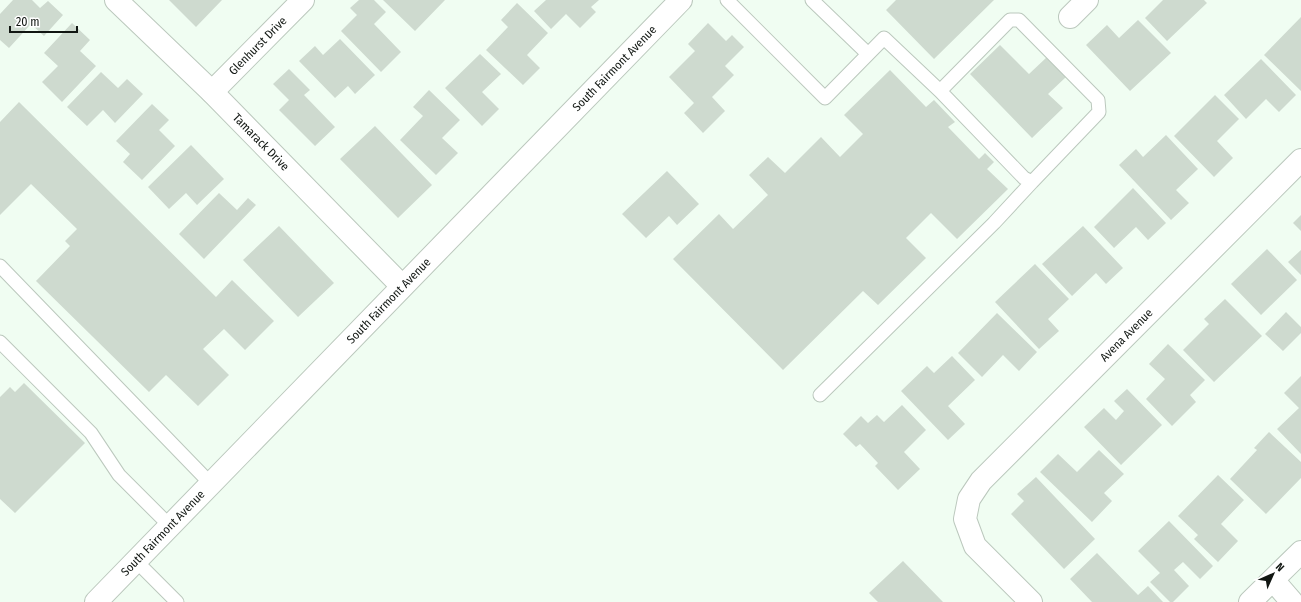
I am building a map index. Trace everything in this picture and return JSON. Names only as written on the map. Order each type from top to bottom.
[{"type":"street","name":"Tamarack Drive","points":[[116,0],[212,92],[398,282],[403,285]]},
{"type":"street","name":"Glenhurst Drive","points":[[212,92],[304,0]]},
{"type":"street","name":"South Fairmont Avenue","points":[[96,602],[681,0]]},
{"type":"street","points":[[1070,17],[1087,0]]},
{"type":"street","name":"Avena Avenue","points":[[1031,602],[975,546],[965,519],[969,499],[981,481],[1301,160]]},
{"type":"street","points":[[1250,602],[1301,552]]},
{"type":"street","points":[[1272,580],[1292,602]]},
{"type":"lane","points":[[727,0],[825,98],[884,38],[940,91],[1024,178],[1032,182]]},
{"type":"lane","points":[[812,0],[868,54]]},
{"type":"lane","points":[[820,396],[994,222],[1099,112],[1098,100],[1019,20],[1010,20],[940,91]]},
{"type":"lane","points":[[0,266],[211,484]]},
{"type":"lane","points":[[0,342],[92,433],[119,475],[170,526]]},
{"type":"lane","points":[[136,561],[177,602]]},
{"type":"building","points":[[13,0],[32,0],[40,8],[48,1],[63,15],[44,36],[31,24],[9,48],[0,40],[0,14]]},
{"type":"building","points":[[169,0],[222,0],[196,27]]},
{"type":"building","points":[[359,0],[374,0],[386,12],[374,24],[401,52],[381,72],[341,31],[357,15],[350,8]]},
{"type":"building","points":[[383,0],[445,0],[415,31]]},
{"type":"building","points":[[546,0],[599,0],[591,7],[596,12],[580,28],[566,14],[551,29],[534,11]]},
{"type":"building","points":[[896,0],[994,0],[934,59],[886,10]]},
{"type":"building","points":[[1163,0],[1204,0],[1207,3],[1167,41],[1145,18]]},
{"type":"building","points":[[517,3],[548,33],[527,55],[540,68],[523,85],[486,50],[508,27],[501,20]]},
{"type":"building","points":[[1301,17],[1301,91],[1264,55]]},
{"type":"building","points":[[1138,20],[1171,53],[1130,91],[1086,45],[1107,25],[1119,38]]},
{"type":"building","points":[[72,23],[90,40],[80,51],[96,66],[62,102],[42,82],[58,66],[44,53]]},
{"type":"building","points":[[708,23],[726,41],[732,35],[744,47],[725,66],[734,75],[712,97],[725,111],[703,133],[684,113],[694,103],[669,77],[695,51],[688,44]]},
{"type":"building","points":[[340,39],[375,75],[355,94],[348,86],[335,98],[299,61],[315,46],[323,55]]},
{"type":"building","points":[[1000,45],[1029,74],[1047,57],[1066,77],[1048,94],[1063,108],[1032,138],[970,74]]},
{"type":"building","points":[[480,54],[501,74],[482,92],[499,109],[482,126],[445,88]]},
{"type":"building","points":[[1261,59],[1296,95],[1279,112],[1266,99],[1246,119],[1224,95]]},
{"type":"building","points":[[289,69],[310,90],[304,95],[335,127],[315,146],[279,110],[289,100],[273,84]]},
{"type":"building","points":[[890,70],[926,107],[934,100],[955,122],[948,127],[979,159],[985,153],[994,162],[987,169],[1008,189],[957,239],[931,213],[906,238],[926,258],[878,305],[863,291],[783,370],[673,259],[719,214],[733,229],[768,195],[749,175],[768,157],[785,173],[821,137],[840,157],[863,134],[844,115]]},
{"type":"building","points":[[101,72],[118,88],[127,79],[143,94],[115,123],[103,110],[87,126],[67,107]]},
{"type":"building","points":[[429,90],[460,120],[442,138],[458,153],[436,175],[400,140],[423,116],[413,107]]},
{"type":"building","points":[[1215,95],[1239,119],[1217,141],[1233,158],[1214,177],[1174,136]]},
{"type":"building","points":[[19,102],[216,297],[232,280],[274,321],[245,350],[224,329],[203,349],[229,375],[198,406],[166,375],[149,392],[36,281],[70,246],[65,241],[77,229],[31,184],[0,215],[0,122]]},
{"type":"building","points":[[152,104],[169,120],[159,130],[175,146],[142,180],[123,162],[130,154],[116,141]]},
{"type":"building","points":[[375,126],[432,185],[398,218],[340,159]]},
{"type":"building","points":[[1166,135],[1198,169],[1176,190],[1189,203],[1171,220],[1119,165],[1136,149],[1143,157]]},
{"type":"building","points":[[191,145],[224,179],[197,205],[186,193],[169,209],[148,187]]},
{"type":"building","points":[[667,171],[699,204],[677,225],[669,216],[646,238],[622,214]]},
{"type":"building","points":[[1133,188],[1166,223],[1148,240],[1136,227],[1114,248],[1094,227]]},
{"type":"building","points":[[219,193],[237,210],[248,198],[256,205],[204,259],[179,234]]},
{"type":"building","points":[[1301,215],[1301,231],[1293,223]]},
{"type":"building","points":[[279,226],[334,283],[298,317],[243,260]]},
{"type":"building","points":[[1083,226],[1123,268],[1106,284],[1096,273],[1072,296],[1042,264]]},
{"type":"building","points":[[1267,249],[1297,280],[1261,315],[1231,284]]},
{"type":"building","points":[[1301,250],[1301,275],[1288,262]]},
{"type":"building","points":[[1035,264],[1069,299],[1048,319],[1059,331],[1039,349],[995,302]]},
{"type":"building","points":[[1225,299],[1262,336],[1214,382],[1183,350],[1209,324],[1204,319]]},
{"type":"building","points":[[1286,312],[1301,327],[1301,333],[1283,351],[1265,334]]},
{"type":"building","points":[[997,313],[1037,352],[1019,371],[1003,355],[982,377],[958,353]]},
{"type":"building","points":[[1168,344],[1205,380],[1190,395],[1196,402],[1172,426],[1146,399],[1165,379],[1149,364]]},
{"type":"building","points":[[952,356],[975,380],[948,406],[965,424],[948,440],[901,391],[927,366],[934,373]]},
{"type":"building","points":[[1301,376],[1301,454],[1277,429],[1299,408],[1284,393]]},
{"type":"building","points":[[24,383],[85,443],[15,513],[0,499],[0,397],[10,387],[15,392]]},
{"type":"building","points":[[1127,389],[1162,425],[1121,465],[1084,427],[1104,408],[1116,420],[1124,411],[1114,401]]},
{"type":"building","points":[[902,405],[926,430],[904,452],[920,469],[898,490],[875,466],[878,463],[860,444],[856,447],[843,434],[861,416],[868,423],[877,415],[884,422]]},
{"type":"building","points":[[1269,432],[1301,462],[1301,478],[1266,514],[1230,479],[1257,450],[1254,448]]},
{"type":"building","points":[[1099,450],[1124,474],[1104,493],[1112,501],[1092,522],[1040,472],[1058,454],[1077,472]]},
{"type":"building","points":[[1218,475],[1244,500],[1221,524],[1238,541],[1218,562],[1194,539],[1198,535],[1178,516]]},
{"type":"building","points":[[1036,477],[1095,539],[1064,569],[1011,514],[1024,501],[1017,494]]},
{"type":"building","points":[[1169,521],[1213,566],[1200,579],[1183,562],[1174,570],[1189,586],[1173,602],[1170,602],[1150,582],[1160,573],[1138,551]]},
{"type":"building","points":[[1097,553],[1138,595],[1148,586],[1163,602],[1092,602],[1070,579]]},
{"type":"building","points":[[903,561],[943,602],[878,602],[869,593]]}]
